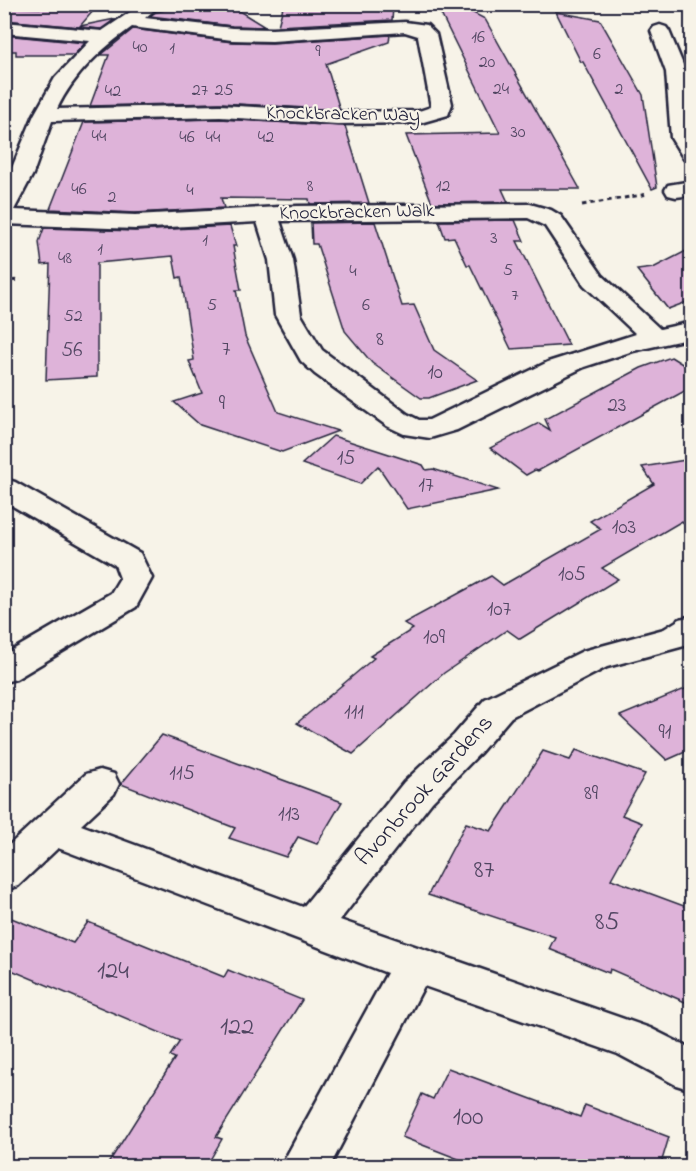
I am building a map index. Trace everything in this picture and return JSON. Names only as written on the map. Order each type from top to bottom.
[{"type":"street","points":[[4,208],[14,175],[56,91],[71,71],[104,37],[154,4]]},
{"type":"street","name":"Knockbracken Way","points":[[44,115],[211,111],[348,118],[420,117],[441,111],[442,104],[427,34],[421,29],[405,27],[272,35],[232,34],[128,21]]},
{"type":"street","points":[[4,27],[104,37]]},
{"type":"street","points":[[660,31],[676,72],[682,138],[692,154]]},
{"type":"street","name":"Knockbracken Walk","points":[[4,217],[135,222],[266,215],[530,211],[553,221],[593,280],[654,337]]},
{"type":"street","points":[[266,215],[281,260],[288,315],[312,355],[325,368],[397,420],[414,428],[430,429],[447,424],[558,369],[603,352],[654,337],[692,330]]},
{"type":"street","points":[[4,488],[129,560],[136,578],[124,600],[4,671]]},
{"type":"street","name":"Avonbrook Gardens","points":[[311,927],[418,792],[467,744],[498,708],[595,659],[676,637],[692,627]]},
{"type":"street","points":[[4,875],[100,784]]},
{"type":"street","points":[[52,830],[413,965],[634,1041],[692,1071]]},
{"type":"street","points":[[305,1167],[413,965]]},
{"type":"path","points":[[576,207],[684,189]]},
{"type":"path","points":[[4,281],[21,280]]},
{"type":"building","points":[[194,4],[228,4],[265,27],[232,26],[150,16],[156,12]]},
{"type":"building","points":[[436,4],[456,4],[485,19],[580,189],[502,189],[508,202],[432,203],[406,135],[500,133]]},
{"type":"building","points":[[4,7],[94,10],[80,26],[115,19],[101,29],[4,20]]},
{"type":"building","points":[[283,7],[393,8],[392,20],[278,26]]},
{"type":"building","points":[[556,12],[600,20],[643,95],[657,187],[652,189],[581,62]]},
{"type":"building","points":[[133,29],[232,42],[272,43],[390,35],[389,42],[326,64],[340,110],[220,103],[90,106],[109,55],[101,55]]},
{"type":"building","points":[[4,35],[85,43],[74,55],[16,55],[16,51],[4,51]]},
{"type":"building","points":[[220,119],[345,126],[369,203],[310,204],[309,199],[221,198],[224,208],[135,213],[50,209],[84,122]]},
{"type":"building","points":[[515,220],[524,241],[517,241],[569,345],[511,349],[470,265],[467,265],[454,237],[445,238],[439,221]]},
{"type":"building","points":[[375,222],[402,306],[414,305],[434,350],[477,380],[429,398],[421,398],[372,363],[345,331],[317,244],[312,244],[311,223]]},
{"type":"building","points":[[230,226],[236,246],[233,246],[241,290],[236,290],[245,336],[278,412],[338,431],[282,452],[200,425],[174,402],[202,393],[189,361],[194,360],[181,277],[177,278],[173,256],[97,263],[97,377],[46,380],[50,264],[42,265],[39,242],[44,228],[135,231]]},
{"type":"building","points":[[692,248],[692,300],[668,309],[637,270],[653,268]]},
{"type":"building","points":[[671,357],[692,370],[692,387],[538,471],[535,470],[526,475],[490,448],[539,423],[550,430],[545,419],[641,368]]},
{"type":"building","points":[[333,436],[423,465],[426,470],[433,469],[498,490],[407,509],[378,466],[360,484],[302,464]]},
{"type":"building","points":[[692,459],[692,534],[682,521],[602,568],[618,579],[520,639],[507,630],[444,673],[353,754],[297,723],[374,658],[370,656],[413,629],[404,623],[491,576],[503,585],[601,529],[590,521],[654,484],[642,467]]},
{"type":"building","points":[[692,686],[692,749],[667,760],[620,716]]},
{"type":"building","points":[[162,735],[342,802],[317,844],[298,837],[286,857],[229,838],[235,828],[121,784]]},
{"type":"building","points":[[576,750],[645,774],[622,815],[642,823],[611,879],[692,909],[692,1005],[610,969],[609,973],[549,949],[555,937],[428,895],[466,823],[491,831],[543,751],[570,760]]},
{"type":"building","points":[[4,915],[73,943],[88,922],[224,977],[228,970],[302,1000],[216,1137],[222,1139],[206,1167],[106,1167],[175,1058],[170,1056],[180,1041],[4,967]]},
{"type":"building","points":[[448,1068],[580,1117],[585,1105],[669,1137],[660,1167],[479,1167],[402,1137],[422,1094],[433,1099]]}]
